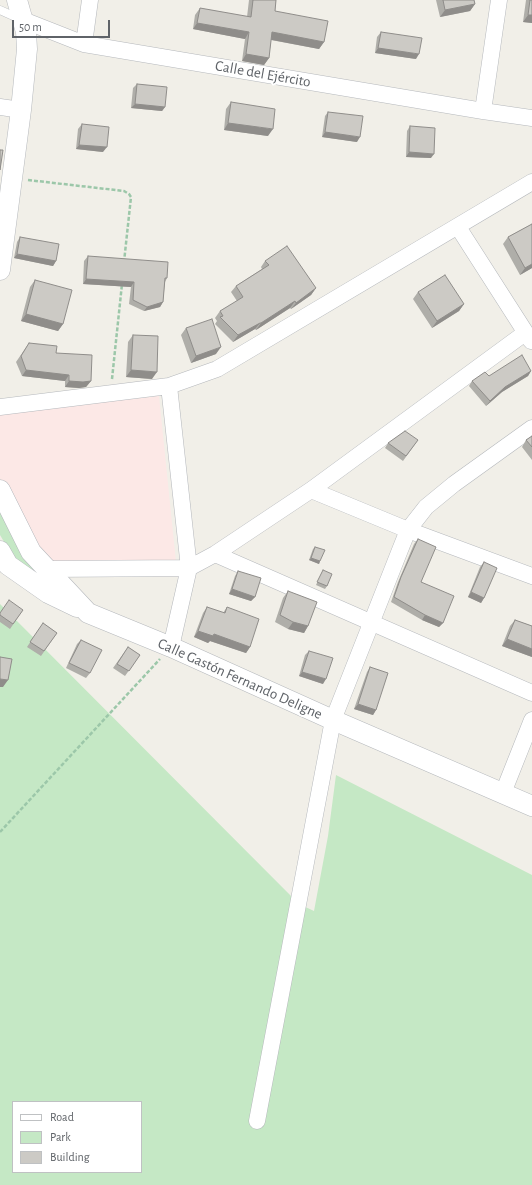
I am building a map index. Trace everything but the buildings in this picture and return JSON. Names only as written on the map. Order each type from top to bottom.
[{"type":"street","points":[[0,265],[21,110],[27,49],[26,32],[16,0]]},
{"type":"street","points":[[84,44],[90,0]]},
{"type":"street","points":[[483,111],[499,0]]},
{"type":"street","name":"Calle del Ejército","points":[[23,20],[84,44],[532,118]]},
{"type":"street","points":[[0,107],[21,110]]},
{"type":"street","points":[[0,407],[170,386],[217,369],[532,182]]},
{"type":"street","points":[[47,569],[189,568],[215,554],[311,490],[529,338],[458,227]]},
{"type":"street","points":[[170,386],[189,568],[172,647]]},
{"type":"street","points":[[257,1121],[333,720],[408,530],[426,507],[454,484],[532,428]]},
{"type":"street","name":"Calle Gastón Fernando Deligne","points":[[0,490],[31,552],[88,612],[172,647],[333,720],[532,806]]},
{"type":"street","points":[[311,490],[408,530],[532,576]]},
{"type":"street","points":[[0,551],[8,564],[48,593],[88,612]]},
{"type":"street","points":[[215,554],[532,693]]},
{"type":"street","points":[[503,793],[532,720]]},
{"type":"lane","name":"Calle del Ejército","points":[[0,10],[23,20]]},
{"type":"path","points":[[12,178],[124,191],[129,194],[131,198],[124,268]]},
{"type":"path","points":[[111,393],[122,284]]},
{"type":"path","points":[[0,832],[172,647]]},
{"type":"shaded area","points":[[159,396],[176,562],[52,563],[40,557],[2,485],[0,478],[0,413]]},
{"type":"green space","points":[[0,500],[49,588],[13,557],[0,535]]},
{"type":"green space","points":[[0,604],[299,904],[314,911],[328,836],[336,775],[532,875],[532,1185],[0,1185]]}]
